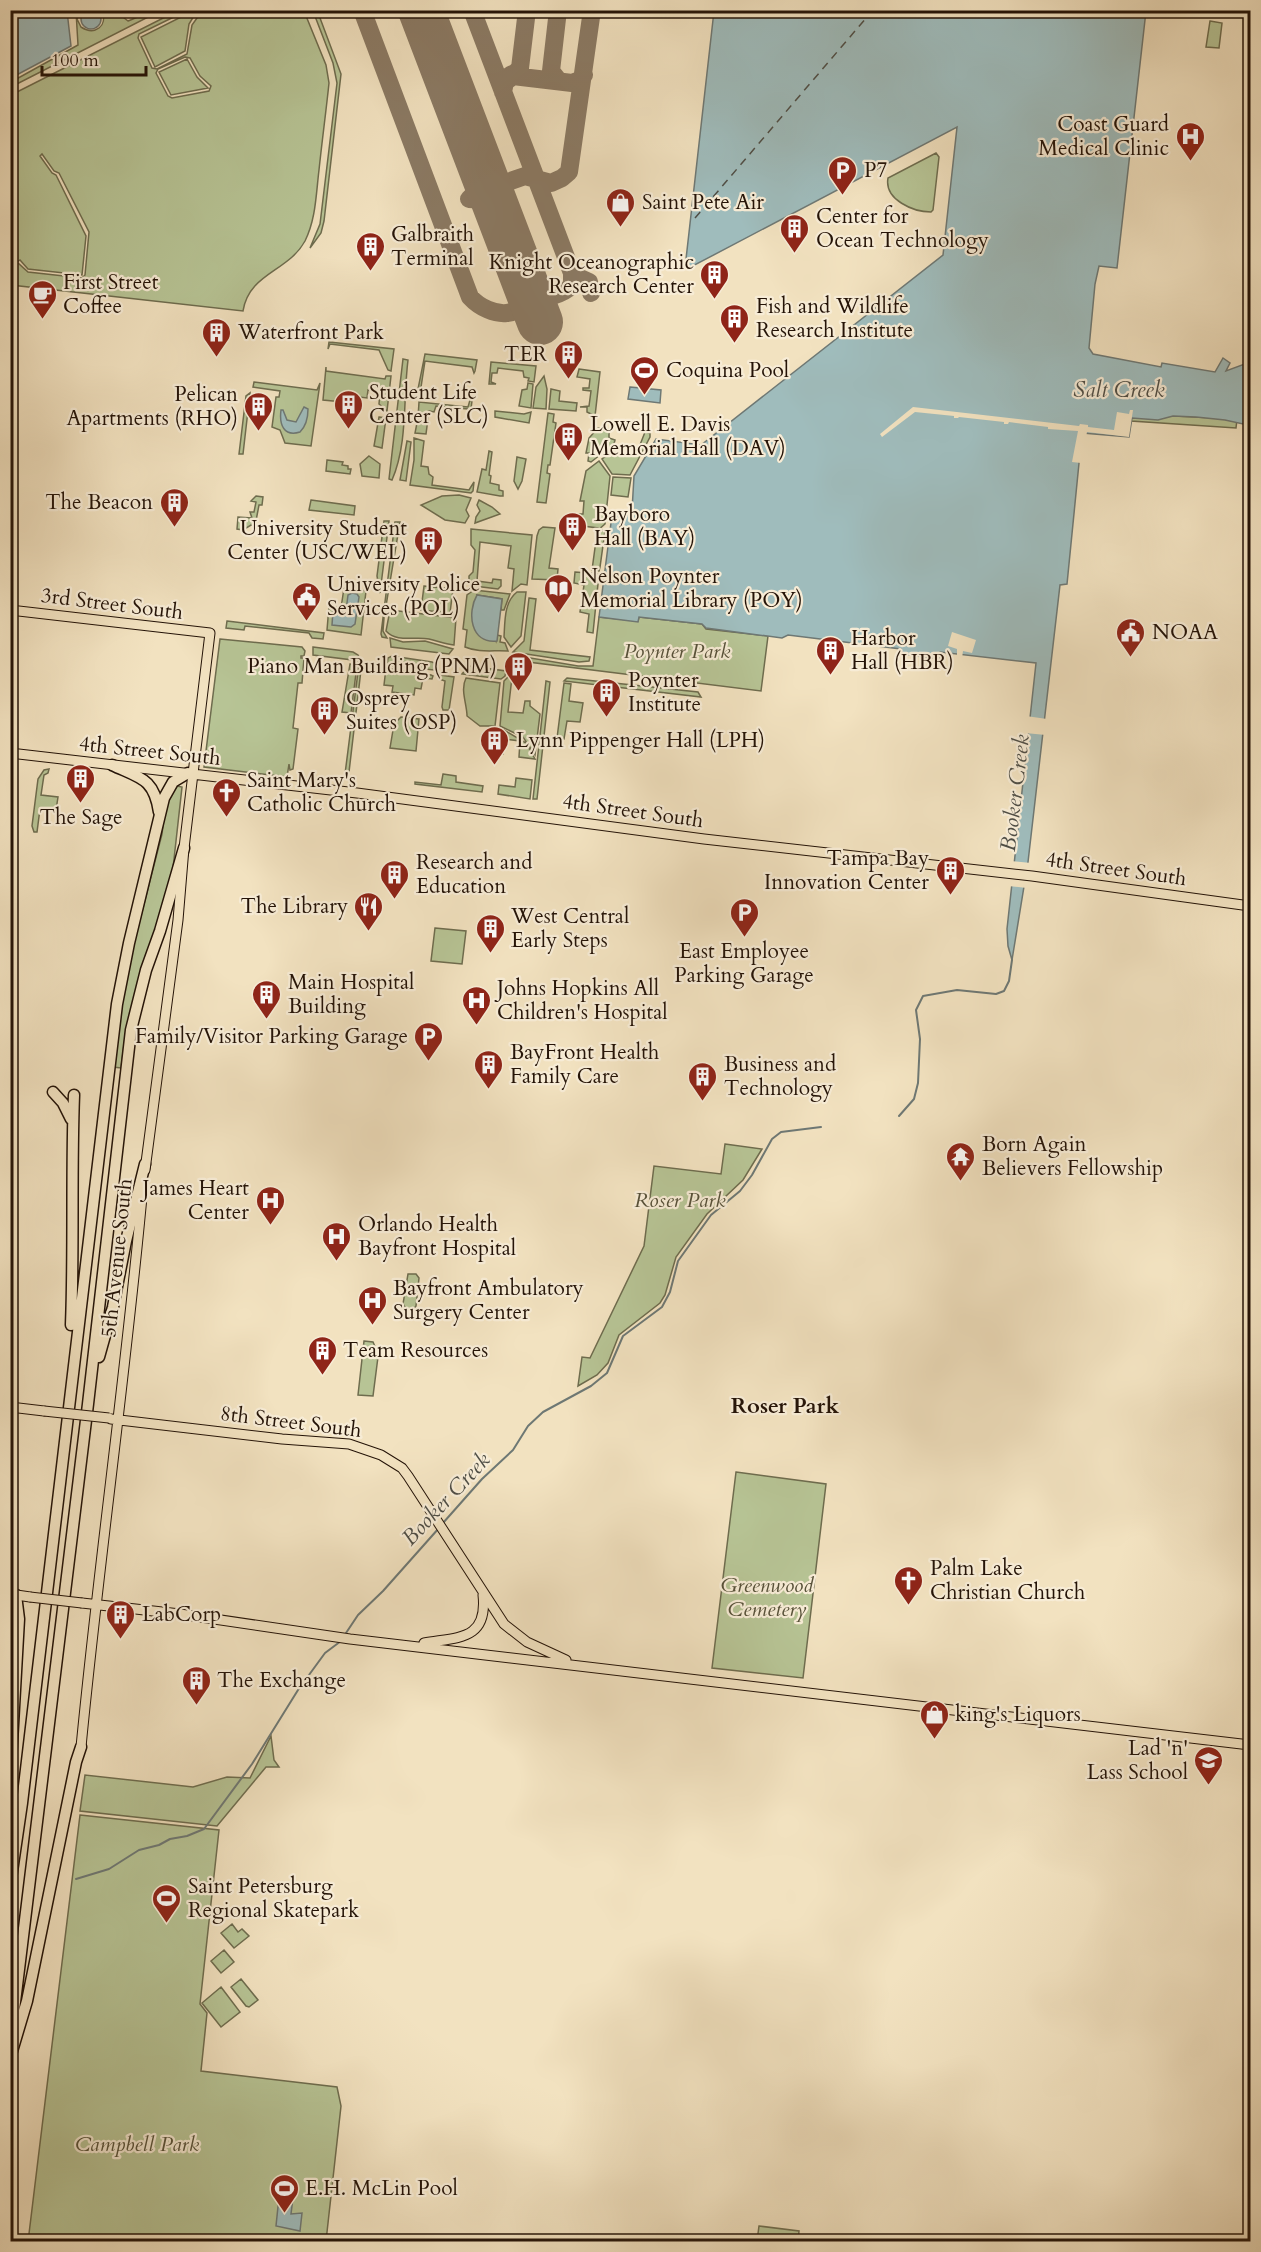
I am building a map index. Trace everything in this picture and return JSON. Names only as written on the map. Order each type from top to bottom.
[{"type":"highway","points":[[112,765],[149,783],[154,789],[159,818]]},
{"type":"highway","points":[[10,1885],[22,1803],[100,1130],[124,963],[167,789],[178,778],[191,773]]},
{"type":"highway","points":[[10,2043],[88,1404],[126,1070],[137,1000],[184,848]]},
{"type":"highway","points":[[53,1092],[63,1103],[73,1123]]},
{"type":"highway","points":[[69,1400],[74,1241],[74,1095]]},
{"type":"highway","points":[[88,1404],[113,1307],[145,1164]]},
{"type":"highway","points":[[10,1778],[19,1619],[13,1594]]},
{"type":"highway","points":[[10,2058],[27,2001],[75,1762],[81,1747]]},
{"type":"main road","name":"3rd Street South","points":[[10,610],[210,633]]},
{"type":"main road","name":"5th Avenue South","points":[[81,1747],[113,1419],[178,920],[191,773],[210,633]]},
{"type":"main road","name":"4th Street South","points":[[10,753],[529,814],[704,839],[1008,873],[1251,906]]},
{"type":"main road","name":"8th Street South","points":[[10,1407],[282,1439],[349,1444],[381,1455],[402,1468],[427,1503],[499,1617],[515,1634],[533,1645],[576,1664]]},
{"type":"main road","points":[[403,1644],[452,1640],[467,1636],[477,1628],[483,1614],[482,1590]]},
{"type":"main road","points":[[13,1594],[180,1614],[350,1639],[1251,1745]]},
{"type":"green space","points":[[317,10],[341,74],[324,221],[321,233],[310,248],[320,224],[337,83],[333,63],[313,11]]},
{"type":"green space","points":[[76,11],[80,11],[77,19],[81,27],[86,30],[95,30],[102,25],[102,11],[115,11],[128,21],[160,11],[11,87],[11,82],[78,45]]},
{"type":"green space","points":[[177,11],[186,11],[139,34],[138,38],[152,68],[157,69],[187,54],[192,25],[202,11],[304,11],[326,65],[329,83],[315,206],[305,241],[289,260],[253,288],[243,311],[11,285],[11,95]],"holes":[[[185,57],[190,58],[200,76],[211,86],[209,91],[172,98],[168,96],[156,73],[158,69]],[[42,154],[54,171],[59,173],[89,232],[85,275],[82,278],[28,272],[17,262],[20,260],[28,269],[82,275],[86,236],[56,175],[40,156]]]},
{"type":"green space","points":[[197,11],[189,24],[185,51],[155,67],[141,37]]},
{"type":"green space","points":[[1210,21],[1222,23],[1219,48],[1206,47]]},
{"type":"green space","points":[[187,59],[197,77],[208,88],[171,95],[159,72]]},
{"type":"green space","points":[[936,153],[939,157],[933,210],[931,212],[917,210],[895,198],[888,186],[888,178]]},
{"type":"green space","points":[[329,342],[394,349],[391,371],[388,370],[379,350],[330,344],[328,349]]},
{"type":"green space","points":[[425,354],[477,360],[475,371],[474,373],[472,367],[425,361],[421,387],[418,389]]},
{"type":"green space","points":[[403,359],[408,360],[403,436],[392,480],[389,479]]},
{"type":"green space","points":[[491,362],[536,366],[534,382],[524,377],[523,371],[498,368],[497,373],[492,373],[491,382],[496,384],[489,384]]},
{"type":"green space","points":[[326,367],[326,371],[385,379],[386,376],[391,376],[387,411],[379,404],[380,393],[368,390],[367,398],[344,395],[343,402],[323,400]]},
{"type":"green space","points":[[579,369],[600,372],[595,416],[587,412],[587,407],[580,407],[589,406],[591,391],[583,390],[583,388],[589,388],[590,379],[577,377]]},
{"type":"green space","points":[[544,376],[547,389],[546,409],[533,408],[536,387]]},
{"type":"green space","points":[[254,382],[317,390],[320,383],[311,446],[285,443],[280,430],[272,427],[276,397],[279,397],[280,391],[253,387]]},
{"type":"green space","points":[[528,383],[533,384],[531,408],[519,406],[522,390],[527,389]]},
{"type":"green space","points":[[551,389],[560,391],[559,401],[577,403],[576,411],[549,409]]},
{"type":"green space","points":[[250,393],[243,454],[239,454],[246,396]]},
{"type":"green space","points":[[470,400],[472,401],[470,416],[468,409],[436,406],[434,412],[429,411],[426,434],[415,433],[419,402],[468,407]]},
{"type":"green space","points":[[495,411],[524,414],[531,412],[529,423],[495,417]]},
{"type":"green space","points":[[548,413],[554,414],[553,422],[556,423],[547,473],[550,474],[546,503],[537,502]]},
{"type":"green space","points":[[1132,414],[1237,419],[1236,428],[1131,421]]},
{"type":"green space","points":[[379,417],[386,418],[382,448],[374,446]]},
{"type":"green space","points":[[598,428],[609,429],[609,438],[615,440],[614,444],[591,462],[588,461],[589,453],[586,453],[589,438]]},
{"type":"green space","points":[[645,432],[650,433],[650,437],[630,475],[612,474],[602,459],[623,444],[638,450]]},
{"type":"green space","points":[[414,438],[424,441],[421,466],[428,467],[429,474],[433,477],[432,485],[469,490],[474,482],[473,491],[471,493],[410,485],[414,460]]},
{"type":"green space","points":[[407,441],[411,442],[406,481],[400,480]]},
{"type":"green space","points":[[489,451],[492,452],[490,483],[499,485],[503,496],[477,492],[482,469],[486,470]]},
{"type":"green space","points":[[369,456],[380,464],[379,478],[362,476],[360,464]]},
{"type":"green space","points":[[517,457],[526,459],[522,481],[518,489],[514,481]]},
{"type":"green space","points":[[327,460],[343,462],[342,465],[351,469],[350,474],[326,471]]},
{"type":"green space","points":[[599,461],[610,476],[605,524],[598,530],[598,528],[575,525],[576,517],[583,514],[584,501],[580,501],[586,471]]},
{"type":"green space","points":[[613,477],[631,478],[628,497],[611,495]]},
{"type":"green space","points":[[459,495],[471,498],[466,510],[469,516],[465,523],[445,520],[421,505],[442,496]]},
{"type":"green space","points":[[256,496],[263,497],[255,526],[251,525],[243,530],[237,529],[238,517],[252,518],[250,512],[254,512],[256,502],[251,501]]},
{"type":"green space","points":[[311,500],[355,506],[354,515],[309,510]]},
{"type":"green space","points":[[479,500],[500,514],[475,523],[480,511],[477,505]]},
{"type":"green space","points":[[384,521],[389,521],[380,593],[377,576]]},
{"type":"green space","points":[[395,522],[400,522],[384,618],[383,631],[387,638],[382,637],[381,634]]},
{"type":"green space","points":[[543,527],[555,528],[549,568],[558,569],[557,580],[532,579],[537,536]]},
{"type":"green space","points":[[471,529],[532,535],[527,585],[521,584],[512,591],[514,569],[508,568],[511,546],[480,542],[477,581],[492,583],[493,579],[501,580],[501,586],[498,589],[474,586],[469,580],[473,572],[475,550],[471,545]]},
{"type":"green space","points":[[605,531],[599,571],[592,570],[597,533]]},
{"type":"green space","points":[[575,572],[599,574],[593,633],[587,632],[589,614],[580,612],[584,585],[574,583]]},
{"type":"green space","points":[[424,586],[453,589],[450,613],[421,610]]},
{"type":"green space","points":[[344,588],[366,591],[361,635],[327,630],[329,606],[341,608]]},
{"type":"green space","points":[[474,590],[510,594],[504,610],[501,610],[502,599],[477,595],[496,641],[497,635],[501,636],[500,642],[505,643],[508,651],[481,651],[465,647],[467,630],[463,629],[467,595]]},
{"type":"green space","points":[[517,592],[526,592],[521,636],[511,647],[504,637],[505,618],[507,606]]},
{"type":"green space","points":[[529,598],[536,599],[530,650],[590,657],[589,661],[579,662],[513,652],[524,641]]},
{"type":"green space","points":[[390,610],[456,618],[454,645],[424,638],[401,638],[390,635],[386,631]]},
{"type":"green space","name":"Poynter Park","points":[[599,617],[638,621],[639,617],[702,624],[706,629],[768,636],[761,691],[512,660],[513,655],[578,666],[593,666]]},
{"type":"green space","points":[[227,621],[324,633],[323,639],[312,638],[309,633],[245,626],[244,630],[226,628]]},
{"type":"green space","points":[[390,638],[403,642],[425,641],[453,649],[449,654],[391,647]]},
{"type":"green space","points":[[220,639],[302,647],[305,651],[304,656],[301,656],[304,658],[302,683],[298,683],[293,728],[298,729],[293,769],[290,770],[289,764],[287,777],[204,767]]},
{"type":"green space","points":[[313,647],[353,652],[361,661],[313,655]]},
{"type":"green space","points":[[392,656],[432,662],[434,670],[387,665],[388,658]]},
{"type":"green space","points":[[350,664],[357,665],[351,713],[342,712]]},
{"type":"green space","points":[[359,664],[361,670],[349,772],[345,774]]},
{"type":"green space","points":[[469,666],[506,671],[505,676],[501,679],[462,674]]},
{"type":"green space","points":[[386,668],[433,676],[432,679],[423,678],[421,689],[415,688],[414,695],[392,692],[393,686],[384,685]]},
{"type":"green space","points":[[440,675],[454,677],[449,710],[443,710],[442,707],[445,681],[439,679]]},
{"type":"green space","points":[[512,677],[508,712],[523,713],[525,701],[530,701],[530,706],[540,714],[535,755],[523,737],[500,726],[504,681]]},
{"type":"green space","points":[[466,678],[500,683],[495,726],[480,726],[467,716],[464,692]]},
{"type":"green space","points":[[567,678],[698,692],[701,697],[564,681]]},
{"type":"green space","points":[[546,681],[550,682],[537,799],[533,799]]},
{"type":"green space","points":[[564,683],[571,684],[569,701],[583,703],[580,722],[567,721],[564,739],[557,738]]},
{"type":"green space","points":[[401,717],[419,719],[416,751],[390,748],[394,724]]},
{"type":"green space","points":[[504,730],[526,743],[535,759],[519,757],[520,741],[505,739],[503,754],[497,753],[500,731]]},
{"type":"green space","points":[[49,769],[44,775],[41,795],[58,797],[56,810],[40,809],[37,832],[34,832],[32,826],[38,779],[44,770]]},
{"type":"green space","points":[[443,774],[456,776],[456,782],[483,786],[482,792],[415,784],[415,782],[441,785]]},
{"type":"green space","points":[[516,778],[532,780],[530,799],[498,794],[499,785],[515,787]]},
{"type":"green space","points":[[177,786],[182,787],[173,868],[125,1037],[121,1068],[113,1067],[126,974],[162,834],[166,801]]},
{"type":"green space","points":[[435,928],[466,931],[462,964],[431,961]]},
{"type":"green space","name":"Roser Park","points":[[725,1144],[762,1149],[743,1180],[707,1214],[676,1257],[665,1295],[660,1303],[619,1335],[608,1363],[597,1375],[578,1386],[582,1357],[590,1358],[644,1246],[654,1166],[721,1174]]},
{"type":"green space","points":[[408,1274],[416,1274],[419,1278],[416,1306],[413,1310],[406,1309],[403,1304]]},
{"type":"green space","points":[[364,1341],[373,1342],[376,1349],[379,1349],[373,1396],[358,1395]]},
{"type":"green space","name":"Greenwood Cemetery","points":[[736,1472],[826,1484],[803,1678],[712,1668]]},
{"type":"green space","points":[[271,1736],[274,1760],[279,1767],[266,1767],[217,1826],[80,1811],[85,1775],[193,1787],[227,1777],[250,1778]]},
{"type":"green space","name":"Campbell Park","points":[[80,1815],[219,1830],[200,2004],[207,2013],[201,2071],[337,2087],[341,2106],[326,2241],[28,2242]]},
{"type":"green space","points":[[232,1924],[238,1932],[242,1929],[249,1936],[234,1948],[221,1933]]},
{"type":"green space","points":[[224,1950],[234,1962],[221,1973],[211,1961]]},
{"type":"green space","points":[[241,1979],[258,2000],[249,2007],[231,1987]]},
{"type":"green space","points":[[221,1987],[240,2012],[221,2027],[202,2003]]},
{"type":"green space","points":[[759,2226],[799,2231],[798,2241],[757,2241]]},
{"type":"water","points":[[91,9],[98,12],[101,19],[98,26],[91,29],[84,26],[81,19],[84,12]]},
{"type":"water","points":[[11,10],[67,11],[71,46],[11,78]]},
{"type":"water","name":"Salt Creek","points":[[714,11],[1146,11],[1117,268],[1099,266],[1089,348],[1093,354],[1161,367],[1162,363],[1215,372],[1223,358],[1230,363],[1226,371],[1250,362],[1250,422],[1245,421],[1243,424],[1225,420],[1173,416],[1158,420],[1132,418],[1129,437],[1082,433],[1067,584],[1060,585],[1028,862],[1012,960],[1007,929],[1036,663],[940,652],[939,659],[902,654],[901,649],[788,635],[782,638],[706,628],[702,624],[639,617],[638,622],[599,617],[612,515],[616,513],[629,515],[632,511],[634,476],[656,439],[701,445],[943,255],[957,127],[687,269],[685,268]]},
{"type":"water","name":"Coquina Pool","points":[[630,387],[661,390],[660,403],[628,399]]},
{"type":"water","points":[[304,407],[308,409],[308,412],[302,430],[295,433],[286,431],[282,425],[281,410],[287,420],[296,422]]},
{"type":"water","points":[[352,593],[359,597],[355,624],[351,627],[332,625],[333,611],[346,611],[348,595]]},
{"type":"water","points":[[477,595],[502,599],[497,641],[488,641],[476,632],[472,610]]},
{"type":"water","name":"E.H. McLin Pool","points":[[279,2197],[293,2198],[291,2214],[302,2213],[300,2231],[276,2226]]},
{"type":"pier","points":[[913,407],[1079,426],[1080,424],[1114,430],[1117,412],[1129,414],[1130,410],[1133,410],[1129,437],[1087,432],[1081,463],[1072,462],[1078,431],[1048,429],[1048,427],[1009,422],[1004,424],[1004,422],[915,412],[882,437],[880,434]]},
{"type":"pier","points":[[952,632],[976,640],[972,653],[963,651],[962,658],[957,657],[957,649],[948,646]]},
{"type":"pier","points":[[1026,716],[1047,719],[1046,735],[1025,733]]},
{"type":"pier","points":[[1011,861],[1031,863],[1027,888],[1008,886]]},
{"type":"waterway","name":"Booker Creek","points":[[899,1116],[914,1099],[918,1083],[920,1039],[916,1010],[923,996],[957,990],[996,994],[1004,991],[1009,981],[1012,960]]},
{"type":"waterway","name":"Booker Creek","points":[[443,1523],[482,1479],[513,1450],[528,1426],[543,1412],[591,1386],[607,1373],[623,1336],[662,1307],[670,1292],[678,1261],[711,1215],[740,1191],[752,1175],[772,1139],[781,1132],[821,1127]]},
{"type":"waterway","name":"Booker Creek","points":[[344,1636],[358,1615],[383,1591],[439,1528]]},
{"type":"waterway","name":"Booker Creek","points":[[76,1879],[109,1869],[139,1850],[204,1829],[252,1764],[298,1690],[325,1653],[341,1641]]},
{"type":"ferry route","points":[[695,218],[873,10]]},
{"type":"taxiway","points":[[362,10],[470,297],[488,310],[507,313],[515,311],[521,305],[525,296],[525,284]]},
{"type":"taxiway","points":[[472,10],[572,273],[572,283]]},
{"type":"taxiway","points":[[510,75],[520,68],[527,10]]},
{"type":"taxiway","points":[[558,10],[551,71],[559,81]]},
{"type":"taxiway","points":[[499,185],[525,176],[551,183],[569,172],[592,10]]},
{"type":"taxiway","points":[[503,92],[505,82],[513,76],[572,83],[580,80],[584,75]]},
{"type":"taxiway","points":[[482,172],[482,186],[469,199],[486,200],[495,206]]},
{"type":"taxiway","points":[[527,290],[536,298],[549,297],[567,290],[580,278],[589,282],[591,293]]},
{"type":"runway","points":[[421,10],[540,322]]},
{"type":"place","name":"Coast Guard Medical Clinic","points":[[1190,162]]},
{"type":"place","name":"P7","points":[[843,196]]},
{"type":"place","name":"Saint Pete Air","points":[[621,228]]},
{"type":"place","name":"Center for Ocean Technology","points":[[795,254]]},
{"type":"place","name":"Galbraith Terminal","points":[[370,272]]},
{"type":"place","name":"Knight Oceanographic Research Center","points":[[715,300]]},
{"type":"place","name":"First Street Coffee","points":[[42,320]]},
{"type":"place","name":"Fish and Wildlife Research Institute","points":[[735,344]]},
{"type":"place","name":"Waterfront Park","points":[[217,358]]},
{"type":"place","name":"TER","points":[[568,380]]},
{"type":"place","name":"Coquina Pool","points":[[645,396]]},
{"type":"place","name":"Student Life Center (SLC)","points":[[348,430]]},
{"type":"place","name":"Pelican Apartments (RHO)","points":[[259,432]]},
{"type":"place","name":"Lowell E. Davis Memorial Hall (DAV)","points":[[569,462]]},
{"type":"place","name":"The Beacon","points":[[174,528]]},
{"type":"place","name":"Bayboro Hall (BAY)","points":[[573,552]]},
{"type":"place","name":"University Student Center (USC/WEL)","points":[[428,566]]},
{"type":"place","name":"Nelson Poynter Memorial Library (POY)","points":[[559,614]]},
{"type":"place","name":"University Police Services (POL)","points":[[306,622]]},
{"type":"place","name":"NOAA","points":[[1131,658]]},
{"type":"place","name":"Harbor Hall (HBR)","points":[[830,676]]},
{"type":"place","name":"Piano Man Building (PNM)","points":[[518,692]]},
{"type":"place","name":"Poynter Institute","points":[[607,718]]},
{"type":"place","name":"Osprey Suites (OSP)","points":[[325,736]]},
{"type":"place","name":"Lynn Pippenger Hall (LPH)","points":[[495,766]]},
{"type":"place","name":"The Sage","points":[[81,804]]},
{"type":"place","name":"Saint Mary's Catholic Church","points":[[226,818]]},
{"type":"place","name":"Tampa Bay Innovation Center","points":[[950,896]]},
{"type":"place","name":"Research and Education","points":[[395,900]]},
{"type":"place","name":"The Library","points":[[369,932]]},
{"type":"place","name":"East Employee Parking Garage","points":[[744,938]]},
{"type":"place","name":"West Central Early Steps","points":[[490,954]]},
{"type":"place","name":"Main Hospital Building","points":[[267,1020]]},
{"type":"place","name":"Johns Hopkins All Children's Hospital","points":[[476,1026]]},
{"type":"place","name":"Family/Visitor Parking Garage","points":[[429,1062]]},
{"type":"place","name":"BayFront Health Family Care","points":[[489,1090]]},
{"type":"place","name":"Business and Technology","points":[[703,1102]]},
{"type":"place","name":"Born Again Believers Fellowship","points":[[961,1182]]},
{"type":"place","name":"James Heart Center","points":[[270,1226]]},
{"type":"place","name":"Orlando Health Bayfront Hospital","points":[[337,1262]]},
{"type":"place","name":"Bayfront Ambulatory Surgery Center","points":[[372,1326]]},
{"type":"place","name":"Team Resources","points":[[322,1376]]},
{"type":"place","name":"Palm Lake Christian Church","points":[[909,1606]]},
{"type":"place","name":"LabCorp","points":[[121,1640]]},
{"type":"place","name":"The Exchange","points":[[196,1706]]},
{"type":"place","name":"king's Liquors","points":[[934,1740]]},
{"type":"place","name":"Lad 'n' Lass School","points":[[1209,1786]]},
{"type":"place","name":"Saint Petersburg Regional Skatepark","points":[[167,1924]]},
{"type":"place","name":"E.H. McLin Pool","points":[[284,2214]]},
{"type":"district","name":"Roser Park","points":[[785,1406]]}]
